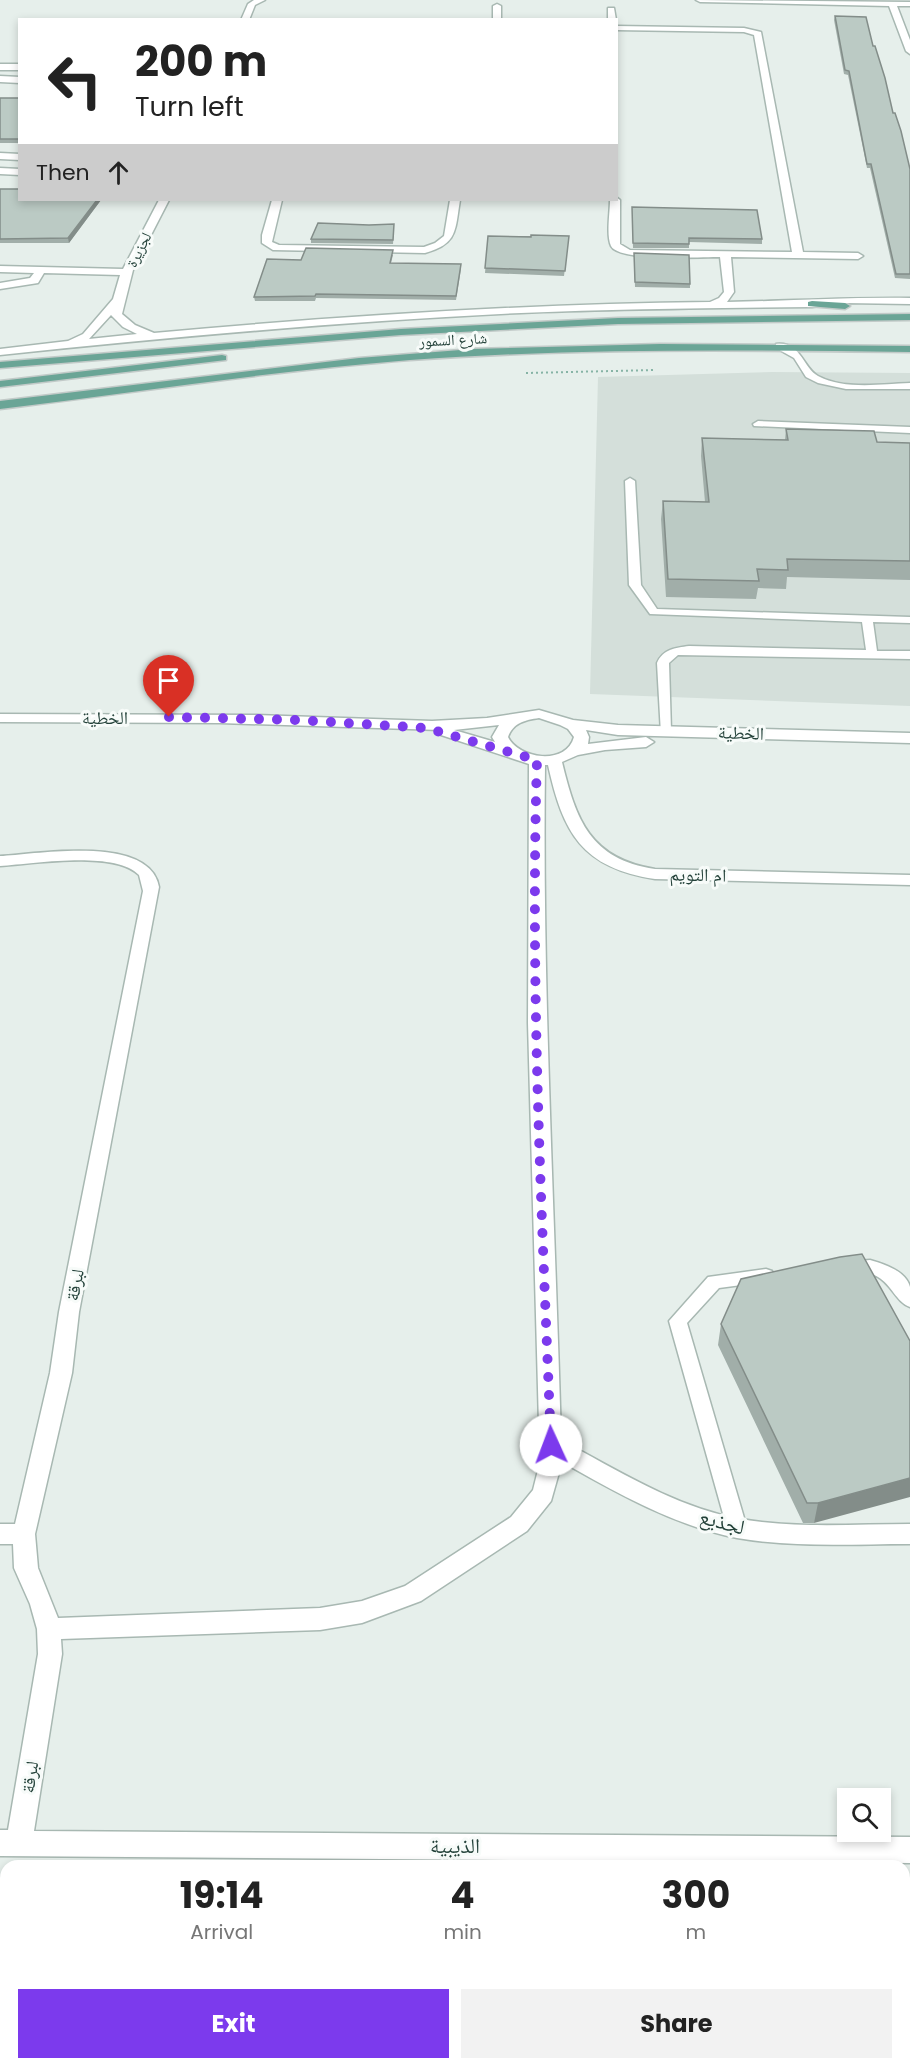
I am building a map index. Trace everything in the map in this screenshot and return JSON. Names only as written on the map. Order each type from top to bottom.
[{"type":"main road","points":[[812,304],[910,308]]},
{"type":"main road","name":"شارع السمور","points":[[0,365],[401,332],[618,321],[910,317]]},
{"type":"main road","points":[[0,384],[304,349],[401,332]]},
{"type":"main road","name":"شارع السمور","points":[[0,405],[214,377],[410,357],[592,348],[778,346],[910,349]]},
{"type":"street","points":[[246,18],[252,4],[261,0]]},
{"type":"street","points":[[700,0],[910,4]]},
{"type":"street","points":[[892,3],[907,34],[910,51]]},
{"type":"street","points":[[497,6],[497,18]]},
{"type":"street","points":[[610,10],[612,18]]},
{"type":"street","points":[[618,28],[744,30],[758,34],[798,255]]},
{"type":"street","points":[[0,67],[18,67]]},
{"type":"street","points":[[0,79],[18,80]]},
{"type":"street","points":[[0,156],[18,157]]},
{"type":"street","points":[[0,171],[18,172]]},
{"type":"street","name":"لجزيرة","points":[[65,346],[87,336],[117,301],[128,272],[164,201]]},
{"type":"street","points":[[277,201],[267,235],[267,243],[277,248],[425,250],[439,245],[449,237],[455,201]]},
{"type":"street","points":[[615,201],[615,244],[618,249],[629,253],[858,256]]},
{"type":"street","points":[[712,305],[723,300],[729,292],[725,254]]},
{"type":"street","points":[[0,269],[128,272]]},
{"type":"street","points":[[0,286],[34,281],[41,270]]},
{"type":"street","points":[[729,292],[760,305]]},
{"type":"street","name":"شارع السمور","points":[[0,352],[308,322],[432,315],[598,307],[812,304],[845,300],[910,301]]},
{"type":"street","points":[[117,301],[116,314],[136,331],[167,336]]},
{"type":"street","points":[[527,715],[552,715],[572,724],[581,737],[574,751],[545,760],[518,756],[508,751],[500,737],[507,723],[527,715]]},
{"type":"street","name":"الخطية","points":[[0,718],[233,718],[426,728],[472,726],[516,718]]},
{"type":"street","name":"الخطية","points":[[572,724],[618,730],[910,738]]},
{"type":"street","name":"الخطية","points":[[426,728],[508,751]]},
{"type":"street","name":"الخطية","points":[[574,751],[605,745],[661,741],[910,749]]},
{"type":"street","points":[[49,1629],[320,1619],[362,1612],[413,1594],[519,1524],[543,1494],[548,1479],[551,1445],[538,1092],[534,868],[545,760]]},
{"type":"street","name":"ام التويم","points":[[545,760],[571,820],[606,859],[627,870],[655,874],[910,880]]},
{"type":"street","name":"لبرقة","points":[[0,861],[111,858],[137,865],[146,872],[151,881],[151,891],[69,1312],[60,1373],[24,1534],[26,1568],[42,1604],[49,1629],[50,1654],[10,1843]]},
{"type":"street","name":"لجذيع","points":[[551,1445],[651,1497],[691,1514],[737,1528],[785,1533],[910,1534]]},
{"type":"street","points":[[0,1534],[24,1534]]},
{"type":"street","name":"الذيبية","points":[[10,1843],[910,1850]]},
{"type":"lane","points":[[778,346],[797,356],[806,372],[811,376],[825,382],[841,385],[910,386]]},
{"type":"lane","points":[[758,424],[910,430]]},
{"type":"lane","points":[[630,482],[635,585],[654,612],[910,620]]},
{"type":"lane","points":[[867,619],[872,654]]},
{"type":"lane","points":[[665,731],[663,663],[668,655],[674,652],[689,650],[910,655]]},
{"type":"lane","points":[[830,1269],[865,1265],[879,1269],[901,1285],[910,1300]]},
{"type":"lane","points":[[737,1528],[678,1321],[714,1282],[784,1274]]},
{"type":"path","points":[[520,373],[657,370]]},
{"type":"shaded area","points":[[772,372],[910,373],[910,706],[590,694],[598,377]]},
{"type":"building","points":[[835,16],[866,17],[893,113],[895,113],[901,131],[910,169],[910,274],[896,274],[871,164],[867,164],[849,71],[845,70]]},
{"type":"building","points":[[0,98],[18,98],[18,139],[0,139]]},
{"type":"building","points":[[0,189],[18,189],[18,201],[96,201],[68,238],[0,239]]},
{"type":"building","points":[[632,207],[757,210],[762,239],[689,238],[689,244],[633,243]]},
{"type":"building","points":[[318,223],[394,224],[393,240],[311,239]]},
{"type":"building","points":[[531,235],[569,236],[565,271],[485,268],[488,236],[531,237]]},
{"type":"building","points":[[306,248],[393,250],[390,263],[461,264],[456,296],[316,294],[315,296],[254,297],[267,259],[301,260]]},
{"type":"building","points":[[634,253],[689,255],[690,284],[635,282]]},
{"type":"building","points":[[786,429],[874,431],[877,442],[910,443],[910,561],[787,559],[788,570],[757,569],[759,581],[668,579],[663,501],[709,502],[702,438],[788,440]]},
{"type":"building","points":[[862,1254],[910,1341],[910,1478],[818,1503],[807,1503],[721,1324],[741,1279]]},
{"type":"route","points":[[169,717],[298,720],[426,728],[447,732],[518,756],[537,760],[534,868],[538,1092],[551,1445]]}]
